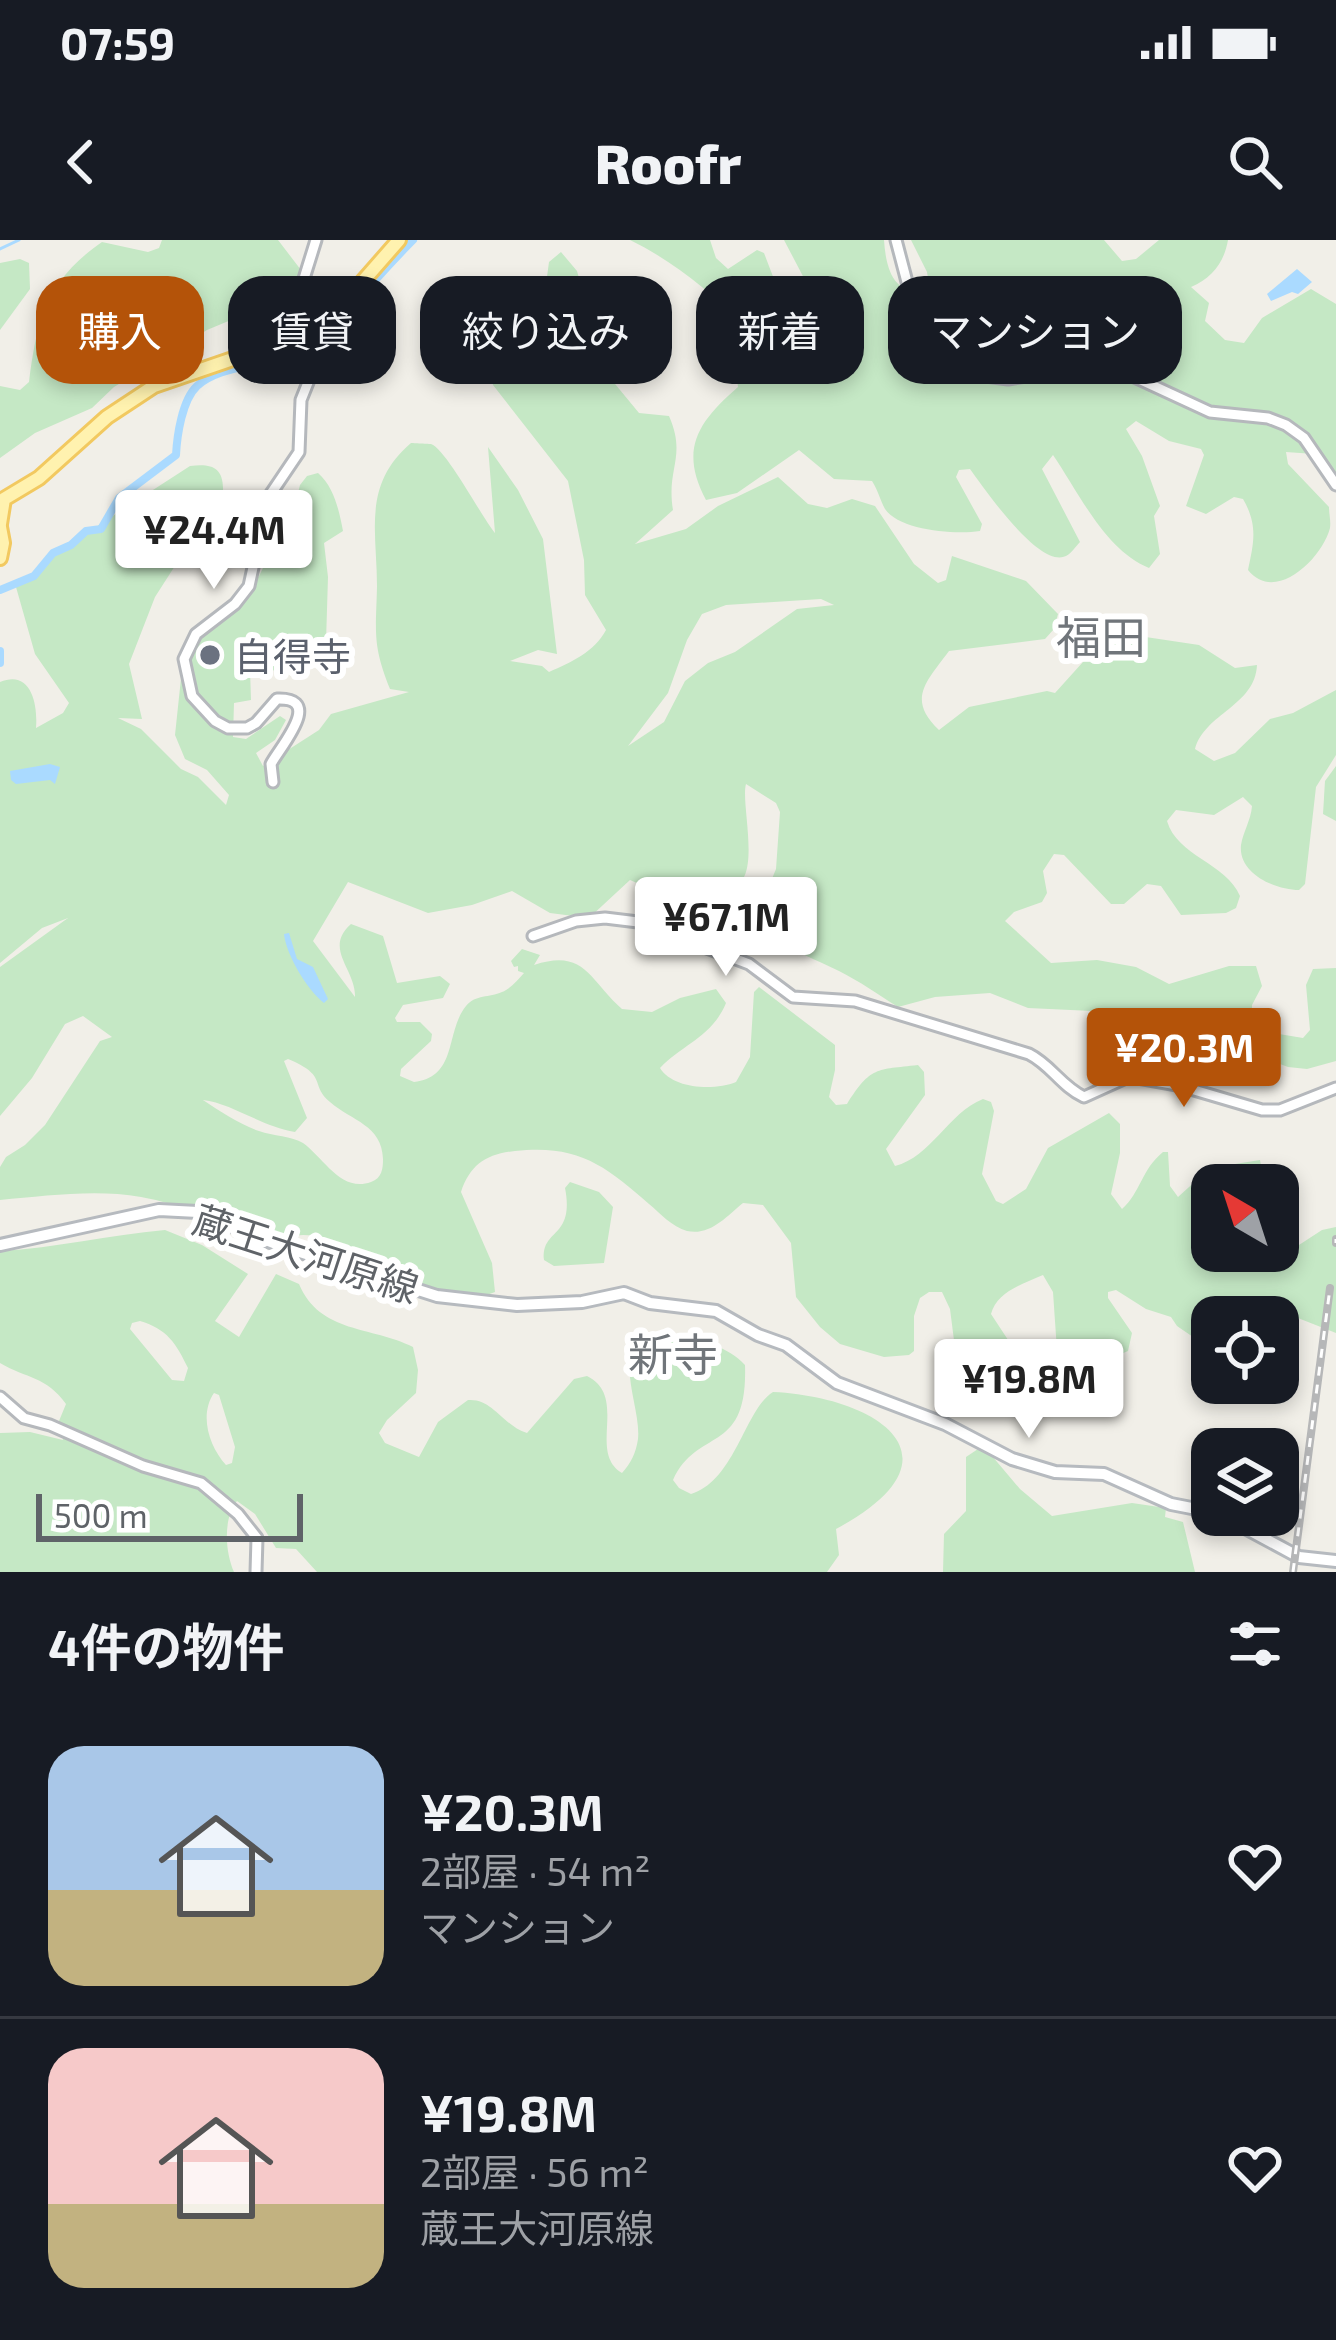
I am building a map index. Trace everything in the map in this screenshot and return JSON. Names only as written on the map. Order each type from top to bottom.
[{"type":"main road","points":[[368,276],[399,240]]},
{"type":"main road","points":[[0,558],[4,499],[39,478],[128,402],[167,381],[228,360]]},
{"type":"main road","name":"蔵王大河原線","points":[[0,1245],[159,1210],[198,1212],[278,1245],[437,1296],[517,1305],[582,1302],[624,1293],[650,1303],[716,1311],[786,1345],[837,1383],[945,1424],[1012,1459],[1055,1472],[1104,1474],[1171,1504],[1191,1508]]},
{"type":"main road","points":[[1259,1536],[1291,1554],[1336,1561]]},
{"type":"street","points":[[305,276],[316,240]]},
{"type":"street","points":[[896,240],[917,320],[971,374],[1008,379],[1083,367],[1130,375],[1210,412],[1286,424],[1304,438],[1336,485]]},
{"type":"street","points":[[273,782],[271,764],[299,716],[296,704],[277,699],[256,723],[228,728],[214,721],[192,696],[184,659],[196,634],[235,604],[249,586],[268,498],[299,452],[302,400],[308,384]]},
{"type":"street","points":[[533,936],[560,924],[594,919],[650,926],[749,964],[793,997],[855,1001],[1029,1054],[1042,1061],[1065,1087],[1084,1097],[1126,1078],[1138,1078],[1252,1108],[1280,1110],[1336,1088]]},
{"type":"street","points":[[0,1397],[24,1418],[143,1466],[201,1483],[238,1514],[257,1538],[256,1572]]},
{"type":"green space","points":[[162,240],[278,240],[301,270],[299,276],[228,276],[228,321],[204,332],[204,276],[65,276],[102,242],[148,252],[159,248]]},
{"type":"green space","points":[[630,240],[710,240],[716,258],[728,269],[757,250],[764,253],[773,276],[696,276],[696,283]]},
{"type":"green space","points":[[784,240],[884,240],[893,276],[888,276],[888,384],[1182,384],[1182,276],[928,276],[911,240],[1104,240],[1122,261],[1136,259],[1159,240],[1228,240],[1216,269],[1191,287],[1209,303],[1205,321],[1225,340],[1244,343],[1262,318],[1311,289],[1336,304],[1336,473],[1314,454],[1286,452],[1288,464],[1329,507],[1325,540],[1296,573],[1284,580],[1259,579],[1248,570],[1253,534],[1243,499],[1234,497],[1206,514],[1186,506],[1204,455],[1201,449],[1169,441],[1136,421],[1126,429],[1142,456],[1160,506],[1154,516],[1160,554],[1149,568],[1133,560],[1106,534],[1053,455],[1042,469],[1080,542],[1066,556],[1055,557],[1027,539],[970,469],[959,470],[956,477],[982,524],[980,531],[942,531],[902,522],[885,509],[872,481],[834,479],[799,450],[737,493],[706,500],[694,466],[697,438],[712,412],[738,384],[864,384],[864,276],[803,276]]},
{"type":"green space","points":[[561,252],[578,276],[547,276],[549,262]]},
{"type":"green space","points":[[20,259],[29,263],[30,289],[0,330],[0,263]]},
{"type":"green space","points":[[36,339],[36,384],[119,384],[92,408],[35,433],[0,458],[0,386],[20,390],[29,382]]},
{"type":"green space","points":[[615,384],[639,413],[669,416],[676,442],[673,510],[635,544],[686,529],[718,506],[778,477],[808,504],[827,508],[852,499],[875,506],[914,564],[938,583],[946,580],[952,556],[1026,581],[1058,614],[1054,629],[1045,639],[949,651],[923,690],[924,709],[939,730],[969,707],[1055,693],[1092,652],[1139,636],[1199,645],[1235,668],[1257,665],[1248,690],[1200,737],[1195,749],[1214,761],[1235,753],[1270,719],[1293,713],[1336,690],[1336,755],[1316,787],[1305,884],[1299,890],[1270,883],[1246,864],[1241,845],[1252,806],[1243,797],[1214,815],[1176,810],[1167,821],[1181,843],[1233,885],[1240,896],[1236,908],[1226,913],[1181,915],[1161,886],[1147,884],[1124,904],[1111,904],[1064,855],[1054,854],[1043,871],[1047,893],[1042,902],[1014,912],[1005,921],[1051,963],[1097,960],[1136,967],[1169,984],[1229,966],[1256,966],[1262,986],[1252,1005],[1252,1020],[1279,1034],[1303,1038],[1310,1030],[1306,985],[1313,969],[1336,968],[1336,1061],[1307,1069],[1288,1067],[1185,1028],[1092,1011],[1028,1008],[990,993],[935,997],[898,1007],[790,947],[771,929],[762,903],[776,869],[780,812],[776,803],[746,784],[745,875],[738,884],[727,887],[709,882],[709,891],[700,902],[687,905],[630,880],[589,918],[550,913],[512,891],[428,913],[348,882],[313,941],[355,997],[340,951],[343,933],[351,924],[383,936],[397,983],[440,976],[450,984],[443,998],[403,1005],[395,1018],[397,1022],[420,1022],[432,1034],[400,1076],[414,1082],[438,1072],[466,1006],[505,991],[524,973],[511,961],[522,949],[540,955],[534,965],[576,964],[622,1009],[652,1012],[680,998],[716,989],[726,1003],[720,1015],[660,1068],[674,1080],[695,1086],[736,1082],[750,1057],[754,992],[759,987],[835,1045],[829,1097],[836,1105],[847,1104],[876,1072],[918,1065],[924,1072],[925,1095],[886,1149],[895,1166],[919,1154],[960,1114],[983,1099],[991,1102],[994,1111],[982,1174],[996,1201],[1003,1204],[1026,1189],[1048,1148],[1109,1113],[1120,1124],[1120,1153],[1111,1194],[1122,1209],[1163,1152],[1168,1152],[1170,1186],[1178,1197],[1191,1185],[1191,1272],[1299,1272],[1299,1245],[1336,1227],[1336,1333],[1299,1318],[1299,1296],[1191,1296],[1191,1336],[1171,1317],[1146,1309],[1116,1290],[1108,1292],[1108,1298],[1132,1333],[1128,1351],[1100,1363],[1058,1365],[1053,1292],[1043,1275],[1012,1289],[994,1306],[991,1314],[1016,1352],[1009,1357],[987,1363],[956,1356],[950,1309],[942,1292],[929,1292],[920,1298],[914,1316],[914,1351],[884,1357],[840,1344],[796,1297],[791,1243],[763,1205],[743,1203],[710,1228],[687,1231],[604,1168],[556,1151],[496,1155],[469,1175],[461,1192],[492,1263],[495,1292],[467,1297],[438,1291],[322,1238],[297,1235],[274,1245],[192,1211],[141,1197],[88,1193],[0,1200],[0,1167],[6,1157],[45,1125],[100,1041],[112,1037],[83,1016],[65,1024],[32,1078],[0,1116],[0,967],[68,918],[42,928],[0,963],[0,682],[11,679],[26,685],[34,699],[36,728],[63,713],[69,703],[35,654],[16,587],[54,554],[190,466],[210,466],[219,472],[223,491],[155,597],[129,664],[142,719],[118,718],[141,729],[226,805],[229,795],[207,770],[185,759],[175,735],[184,650],[241,596],[269,556],[285,544],[300,485],[307,476],[318,473],[324,479],[343,531],[324,543],[326,642],[281,661],[269,676],[244,662],[244,668],[250,669],[251,700],[234,703],[233,737],[246,739],[280,716],[286,720],[275,740],[256,753],[263,766],[319,730],[331,714],[409,692],[390,689],[378,649],[375,528],[379,492],[395,459],[411,443],[431,444],[495,533],[488,447],[518,490],[543,539],[557,654],[538,650],[510,661],[542,666],[549,672],[582,656],[606,630],[585,595],[584,560],[568,481],[493,385]],"holes":[[[821,599],[834,605],[797,609],[735,652],[708,663],[685,681],[664,722],[628,746],[668,693],[702,614],[726,605]],[[284,1061],[309,1070],[324,1096],[377,1138],[383,1163],[375,1180],[351,1183],[303,1143],[252,1128],[203,1100],[295,1132],[307,1118]]]},
{"type":"green space","points":[[1336,766],[1336,821],[1323,814],[1325,781]]},
{"type":"green space","points":[[570,1182],[599,1192],[613,1207],[604,1263],[554,1266],[544,1260],[547,1242],[566,1216],[565,1188]]},
{"type":"green space","points":[[165,1230],[202,1245],[248,1274],[215,1321],[239,1337],[276,1274],[299,1284],[308,1300],[333,1320],[413,1347],[416,1393],[379,1433],[385,1443],[419,1457],[438,1422],[468,1400],[484,1403],[527,1433],[574,1379],[587,1376],[605,1397],[608,1452],[622,1473],[638,1439],[631,1355],[639,1343],[653,1337],[678,1337],[714,1345],[745,1365],[739,1414],[720,1436],[683,1463],[673,1480],[679,1488],[691,1494],[718,1475],[773,1392],[846,1405],[874,1419],[894,1435],[902,1455],[897,1478],[876,1503],[836,1529],[839,1555],[827,1572],[317,1572],[296,1549],[276,1548],[255,1514],[237,1501],[227,1535],[234,1572],[0,1572],[0,1433],[30,1432],[63,1440],[59,1421],[66,1404],[43,1383],[0,1363],[0,1251]],"holes":[[[140,1321],[175,1344],[188,1368],[184,1381],[172,1380],[130,1329]],[[214,1393],[219,1395],[235,1447],[232,1463],[226,1465],[208,1430],[207,1411]]]},
{"type":"green space","points":[[978,1449],[987,1450],[1020,1489],[1052,1516],[1132,1503],[1166,1508],[1165,1517],[1183,1522],[1195,1572],[943,1572],[944,1534],[966,1511],[966,1457]]},
{"type":"water","points":[[1297,269],[1312,282],[1298,294],[1271,301],[1267,294]]},
{"type":"water","points":[[50,764],[60,767],[55,784],[11,780],[10,771]]},
{"type":"water","points":[[289,933],[297,959],[313,967],[328,999],[324,1003],[293,961],[284,934]]},
{"type":"waterway","points":[[0,249],[19,240]]},
{"type":"waterway","points":[[0,590],[34,576],[53,553],[86,531],[101,529],[119,498],[176,455],[184,409],[197,386],[308,343],[350,307],[413,240]]},
{"type":"waterway","points":[[0,651],[0,663]]},
{"type":"railway","points":[[1293,1572],[1330,1288]]},
{"type":"place","name":"自得寺","points":[[210,655]]},
{"type":"district","name":"福田","points":[[1101,636]]},
{"type":"district","name":"新寺","points":[[673,1353]]}]
